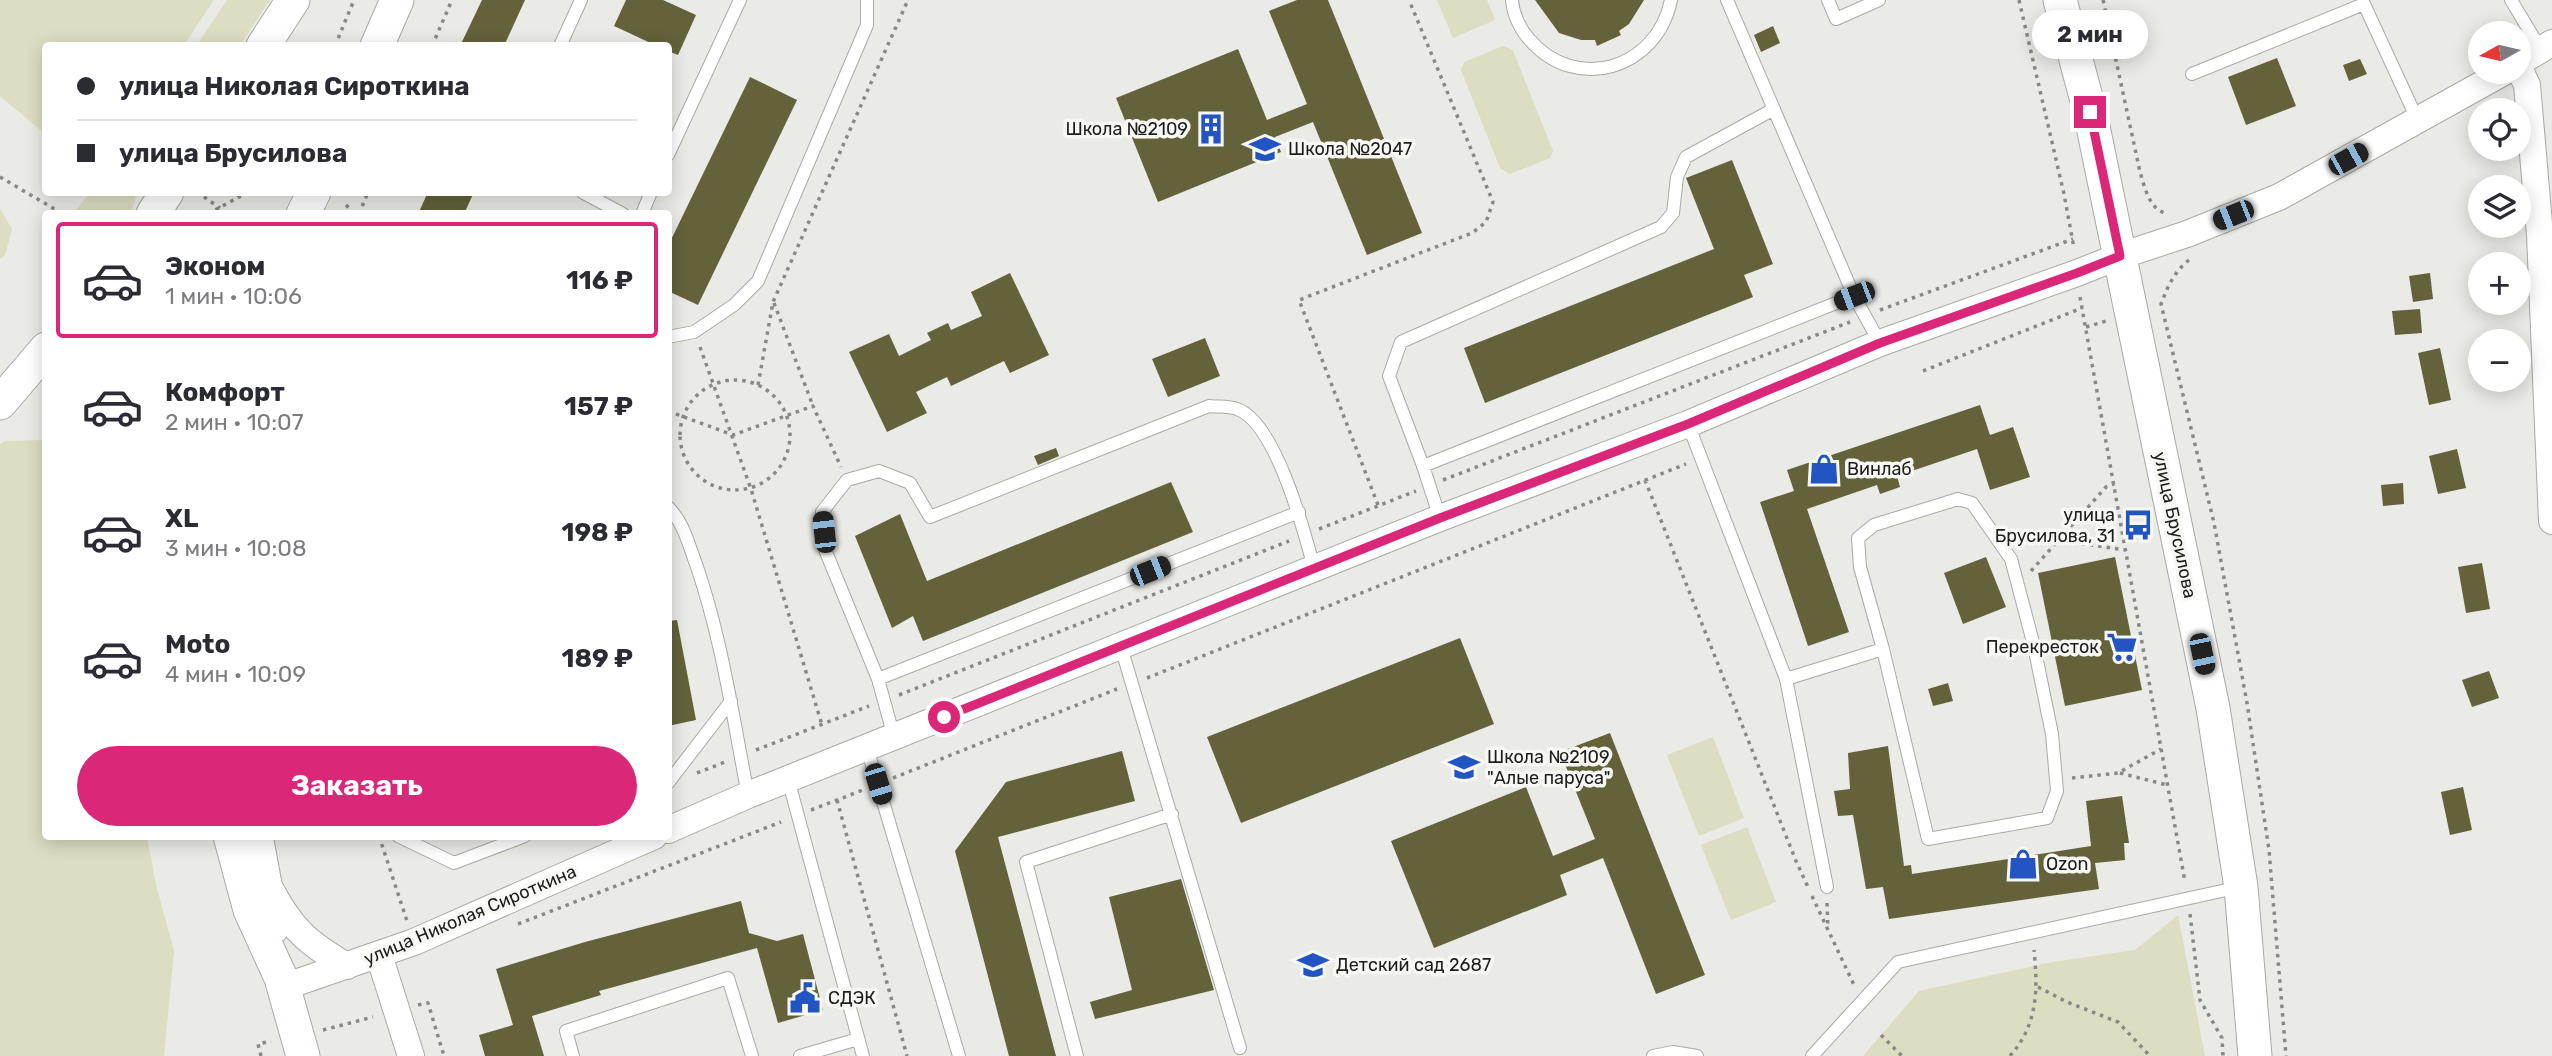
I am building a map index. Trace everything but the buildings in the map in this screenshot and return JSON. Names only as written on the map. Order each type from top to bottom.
[{"type":"street","points":[[266,42],[293,0]]},
{"type":"street","points":[[379,42],[397,0]]},
{"type":"street","name":"улица Брусилова","points":[[2060,0],[2090,112],[2213,708],[2241,887],[2255,1056]]},
{"type":"street","points":[[2532,56],[2528,85],[2540,235],[2552,521]]},
{"type":"street","points":[[672,828],[748,795],[1314,568],[1688,424],[1880,343],[2188,234],[2279,197],[2483,84]]},
{"type":"street","points":[[3,395],[42,352]]},
{"type":"street","points":[[231,840],[250,910],[282,983]]},
{"type":"street","points":[[257,840],[267,883],[282,983],[300,1046]]},
{"type":"street","name":"улица Николая Сироткина","points":[[282,983],[347,967],[414,942],[645,840]]},
{"type":"street","points":[[267,883],[282,911],[302,936],[347,967]]},
{"type":"street","points":[[379,955],[411,1056]]},
{"type":"lane","points":[[563,42],[581,0]]},
{"type":"lane","points":[[672,147],[739,3],[725,0]]},
{"type":"lane","points":[[672,336],[694,332],[734,305],[758,281],[867,25],[867,0]]},
{"type":"lane","points":[[1512,0],[1522,31],[1539,50],[1561,64],[1586,69],[1612,67],[1636,57],[1655,39],[1667,17],[1671,0]]},
{"type":"lane","points":[[1727,0],[1854,296],[1880,343]]},
{"type":"lane","points":[[1828,0],[1836,19],[1879,0]]},
{"type":"lane","points":[[2511,0],[2532,56]]},
{"type":"lane","points":[[2192,74],[2364,4],[2418,121]]},
{"type":"lane","points":[[1440,518],[1389,376],[1401,342],[1661,227],[1674,213],[1677,177],[1686,157],[1774,108]]},
{"type":"lane","points":[[589,196],[616,210]]},
{"type":"lane","points":[[1423,466],[1854,296]]},
{"type":"lane","points":[[894,737],[878,679],[825,552],[822,512],[847,480],[879,471],[910,483],[930,517],[1209,406],[1237,409],[1260,425],[1299,512],[1314,568]]},
{"type":"lane","points":[[1688,424],[1786,679],[1827,887]]},
{"type":"lane","points":[[1958,499],[1972,503],[1992,531],[2011,559],[2018,586],[2052,734],[2057,791],[2047,818],[1928,839],[1883,649],[1860,567],[1858,537],[1874,525],[1958,499]]},
{"type":"lane","points":[[672,511],[680,519],[705,592],[731,701],[748,795]]},
{"type":"lane","points":[[878,679],[1299,512]]},
{"type":"lane","points":[[1121,647],[1240,1048]]},
{"type":"lane","points":[[1786,679],[1883,649]]},
{"type":"lane","points":[[672,778],[731,701]]},
{"type":"lane","points":[[867,748],[959,1056]]},
{"type":"lane","points":[[788,779],[863,1056]]},
{"type":"lane","points":[[1077,1056],[1026,862],[1171,814]]},
{"type":"lane","points":[[406,840],[454,863],[514,840]]},
{"type":"lane","points":[[1812,1056],[1898,962],[2241,887]]},
{"type":"lane","points":[[573,1056],[566,1031],[728,978],[752,1056]]},
{"type":"lane","points":[[800,1056],[858,1039]]},
{"type":"lane","points":[[1653,1056],[1673,1052],[1697,1056]]},
{"type":"path","points":[[337,42],[354,0]]},
{"type":"path","points":[[434,42],[452,0]]},
{"type":"path","points":[[758,385],[773,302],[908,0]]},
{"type":"path","points":[[1378,505],[1299,300],[1472,233],[1486,222],[1493,202],[1409,0]]},
{"type":"path","points":[[2019,0],[2073,239],[2082,308],[2188,898],[2200,1000],[2222,1038],[2223,1056]]},
{"type":"path","points":[[2103,0],[2148,197],[2161,213],[2181,217],[2194,255],[2180,267],[2170,281],[2161,304],[2214,523],[2247,703],[2269,850],[2286,1056]]},
{"type":"path","points":[[0,177],[56,210]]},
{"type":"path","points":[[203,196],[220,208]]},
{"type":"path","points":[[216,210],[241,196]]},
{"type":"path","points":[[346,205],[352,210]]},
{"type":"path","points":[[692,774],[1865,316],[2073,239]]},
{"type":"path","points":[[773,302],[813,406],[847,480]]},
{"type":"path","points":[[1923,371],[2082,308]]},
{"type":"path","points":[[694,332],[751,489],[822,725]]},
{"type":"path","points":[[729,380],[758,385],[775,398],[787,415],[791,433],[789,451],[781,467],[768,480],[751,489],[734,491],[717,488],[702,480],[690,467],[682,451],[680,434],[683,417],[701,392],[715,384],[729,380]]},
{"type":"path","points":[[672,413],[733,435],[813,406]]},
{"type":"path","points":[[514,926],[1702,458]]},
{"type":"path","points":[[1645,480],[1796,862],[1862,1002]]},
{"type":"path","points":[[2018,586],[2106,486],[2114,484]]},
{"type":"path","points":[[1992,531],[2126,550]]},
{"type":"path","points":[[2118,773],[2161,749]]},
{"type":"path","points":[[2056,780],[2118,773],[2168,785]]},
{"type":"path","points":[[836,800],[907,1056]]},
{"type":"path","points":[[380,840],[414,942]]},
{"type":"path","points":[[1827,887],[1828,931]]},
{"type":"path","points":[[2010,1056],[2020,1045],[2030,1022],[2038,987],[2031,933]]},
{"type":"path","points":[[2038,987],[2067,1002],[2118,1022],[2150,1056]]},
{"type":"path","points":[[261,1056],[258,1044],[300,1046],[397,1012]]},
{"type":"path","points":[[1881,1035],[1902,1056]]},
{"type":"green space","points":[[0,0],[214,0],[186,42],[42,42],[42,131],[0,96]]},
{"type":"green space","points":[[227,0],[270,0],[242,42],[199,42]]},
{"type":"green space","points":[[1437,0],[1487,0],[1495,20],[1453,38]]},
{"type":"green space","points":[[1503,46],[1514,53],[1553,151],[1550,158],[1510,174],[1500,168],[1461,70],[1464,62]]},
{"type":"green space","points":[[87,196],[136,196],[132,210],[76,210]]},
{"type":"green space","points":[[0,209],[12,229],[5,255],[0,259]]},
{"type":"green space","points":[[42,440],[42,840],[148,840],[156,885],[174,951],[164,1056],[0,1056],[0,444],[5,441]]},
{"type":"green space","points":[[1713,737],[1744,818],[1699,836],[1667,755]]},
{"type":"green space","points":[[1747,827],[1776,902],[1731,920],[1701,845]]},
{"type":"green space","points":[[2178,915],[2205,1056],[1863,1056],[1919,991],[2052,962],[2135,950]]},
{"type":"place","name":"Школа №2109","points":[[1211,129]]},
{"type":"place","name":"Школа №2047","points":[[1265,149]]},
{"type":"place","name":"Винлаб","points":[[1824,469]]},
{"type":"place","name":"улица Брусилова, 31","points":[[2138,525]]},
{"type":"place","name":"Перекресток","points":[[2122,647]]},
{"type":"place","name":"Школа №2109 \"Алые паруса\"","points":[[1464,767]]},
{"type":"place","name":"Ozon","points":[[2023,864]]},
{"type":"place","name":"Детский сад 2687","points":[[1313,965]]},
{"type":"place","name":"СДЭК","points":[[805,998]]},
{"type":"route","points":[[944,717],[1440,518],[1688,424],[1880,343],[2120,256],[2090,112]]}]
